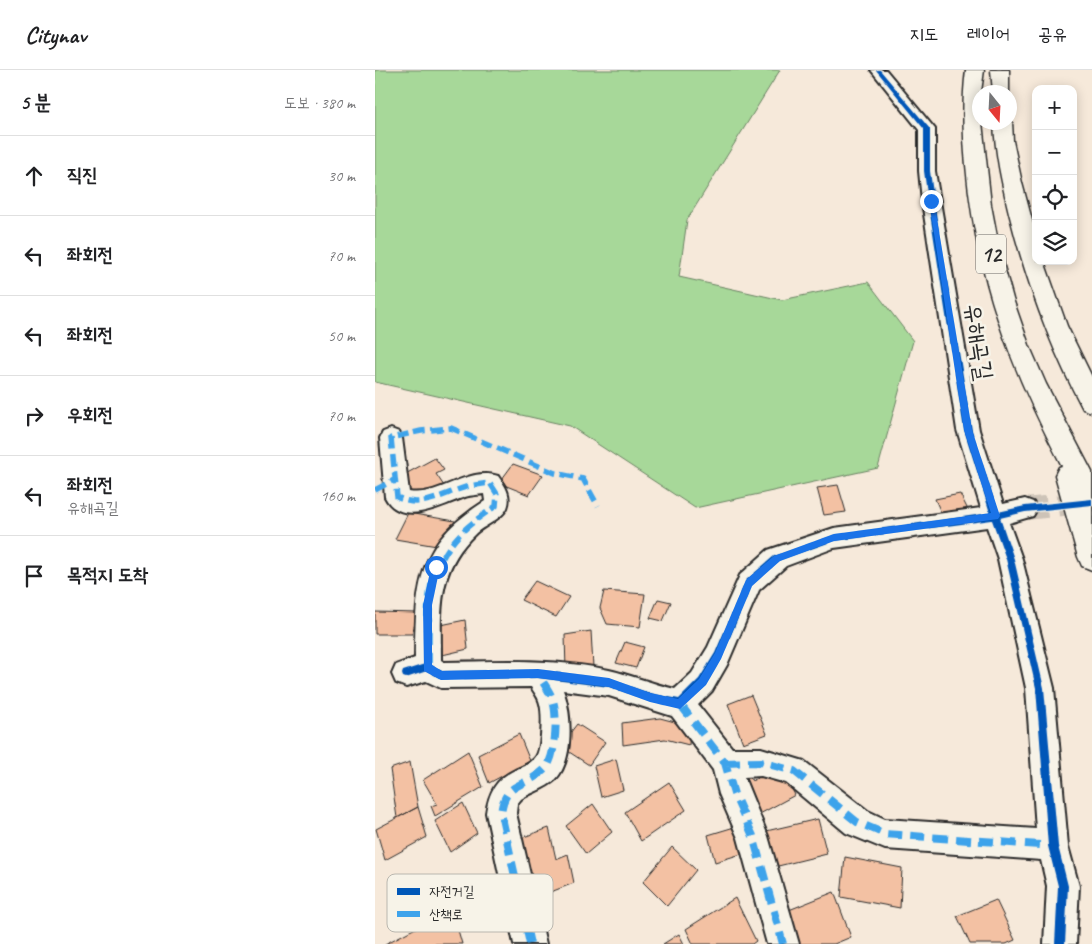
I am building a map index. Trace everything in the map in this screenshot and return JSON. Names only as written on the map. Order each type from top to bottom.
[{"type":"highway","name":"12","points":[[975,70],[972,117],[984,224],[997,282],[1017,345],[1054,428],[1092,497]]},
{"type":"highway","points":[[1000,70],[1001,85]]},
{"type":"highway","name":"12","points":[[1003,130],[1012,183],[1029,250],[1055,326],[1092,402]]},
{"type":"highway","points":[[1054,428],[1092,504]]},
{"type":"highway","points":[[1054,428],[1092,556]]},
{"type":"street","name":"유해곡길","points":[[878,70],[927,129],[927,171],[931,201],[968,430],[1010,559],[1040,688],[1053,846],[1063,886],[1060,944]]},
{"type":"street","points":[[391,438],[384,485],[405,503],[425,502],[463,488],[490,483],[497,494],[497,506],[464,527],[450,544],[436,567],[417,671],[441,675],[538,674],[609,683],[650,697],[680,704],[725,762],[734,794],[753,836],[783,944]]},
{"type":"street","points":[[680,704],[702,682],[718,656],[749,583],[777,558],[834,538],[995,516],[1025,509]]},
{"type":"street","points":[[515,874],[501,806],[507,791],[545,770],[553,754],[555,707],[538,674]]},
{"type":"street","points":[[725,762],[761,762],[794,771],[857,822],[885,834],[1053,846]]},
{"type":"green space","points":[[375,70],[780,70],[687,220],[679,277],[782,300],[868,282],[913,341],[878,468],[695,508],[570,426],[375,382]]},
{"type":"building","points":[[435,458],[444,470],[436,474],[444,486],[415,502],[398,478]]},
{"type":"building","points":[[513,464],[543,475],[529,495],[499,483]]},
{"type":"building","points":[[838,485],[846,512],[824,515],[817,488]]},
{"type":"building","points":[[960,494],[969,512],[943,517],[935,499]]},
{"type":"building","points":[[408,513],[455,521],[443,547],[395,539]]},
{"type":"building","points":[[535,581],[569,597],[556,617],[521,600]]},
{"type":"building","points":[[604,591],[645,594],[640,627],[607,624],[600,608]]},
{"type":"building","points":[[658,599],[671,602],[663,621],[650,618]]},
{"type":"building","points":[[375,612],[418,613],[412,634],[375,634]]},
{"type":"building","points":[[465,620],[468,649],[438,656],[436,626]]},
{"type":"building","points":[[591,631],[593,667],[566,670],[565,635]]},
{"type":"building","points":[[625,642],[644,647],[636,668],[616,663]]},
{"type":"building","points":[[751,695],[767,734],[743,743],[728,704]]},
{"type":"building","points":[[660,718],[690,726],[689,745],[665,739],[623,745],[622,723]]},
{"type":"building","points":[[577,724],[605,742],[589,765],[560,746]]},
{"type":"building","points":[[519,734],[530,761],[489,783],[478,755]]},
{"type":"building","points":[[468,751],[483,787],[435,816],[431,806],[437,804],[423,780]]},
{"type":"building","points":[[616,759],[623,790],[601,797],[594,766]]},
{"type":"building","points":[[410,762],[418,807],[397,818],[390,769]]},
{"type":"building","points":[[782,770],[795,795],[756,816],[738,779],[748,774],[752,781],[766,773]]},
{"type":"building","points":[[669,782],[686,810],[641,841],[625,812]]},
{"type":"building","points":[[463,803],[477,833],[450,852],[435,821]]},
{"type":"building","points":[[593,804],[612,832],[586,854],[566,826]]},
{"type":"building","points":[[418,807],[427,837],[385,860],[376,829]]},
{"type":"building","points":[[818,819],[827,854],[770,868],[762,832]]},
{"type":"building","points":[[741,825],[748,852],[715,862],[708,835]]},
{"type":"building","points":[[549,828],[556,859],[568,854],[574,883],[553,891],[553,874],[525,874],[518,839]]},
{"type":"building","points":[[672,847],[696,870],[667,906],[643,882]]},
{"type":"building","points":[[845,857],[902,868],[900,908],[841,897]]},
{"type":"building","points":[[834,892],[851,937],[834,944],[795,944],[784,912]]},
{"type":"building","points":[[735,898],[756,941],[752,944],[693,944],[686,929]]},
{"type":"building","points":[[996,900],[1015,940],[1006,944],[970,944],[957,916]]},
{"type":"building","points":[[408,932],[459,932],[462,944],[385,944]]},
{"type":"building","points":[[679,934],[684,944],[663,944]]},
{"type":"tunnel","points":[[1025,509],[1092,502]]},
{"type":"marked path","points":[[428,667],[430,594],[442,555],[454,538],[472,522],[496,506],[497,494],[490,483],[466,487],[421,502],[413,503],[397,497],[391,438],[421,431],[451,428],[555,473],[583,479],[598,506]]},
{"type":"marked path","points":[[375,490],[394,480]]},
{"type":"marked path","points":[[515,874],[501,813],[502,802],[511,789],[539,774],[546,768],[553,748],[555,708],[551,695],[538,674]]},
{"type":"marked path","points":[[680,704],[725,763],[734,794],[753,836],[783,944]]},
{"type":"marked path","points":[[725,763],[761,762],[794,771],[857,822],[885,834],[1053,846]]},
{"type":"marked path","points":[[527,932],[530,944]]},
{"type":"cycle path","points":[[878,70],[927,129],[927,171],[931,201],[968,430],[995,516],[1025,509],[1092,502]]},
{"type":"cycle path","points":[[406,674],[428,667],[441,675],[538,674],[609,683],[650,697],[680,704],[702,682],[718,656],[749,583],[777,558],[834,538],[995,516],[1010,559],[1040,688],[1053,846],[1063,886],[1060,944]]},
{"type":"route","points":[[436,567],[428,605],[428,668],[441,675],[538,674],[609,683],[650,697],[680,704],[702,682],[718,656],[749,583],[777,558],[834,538],[995,516],[968,430],[931,201]]}]
